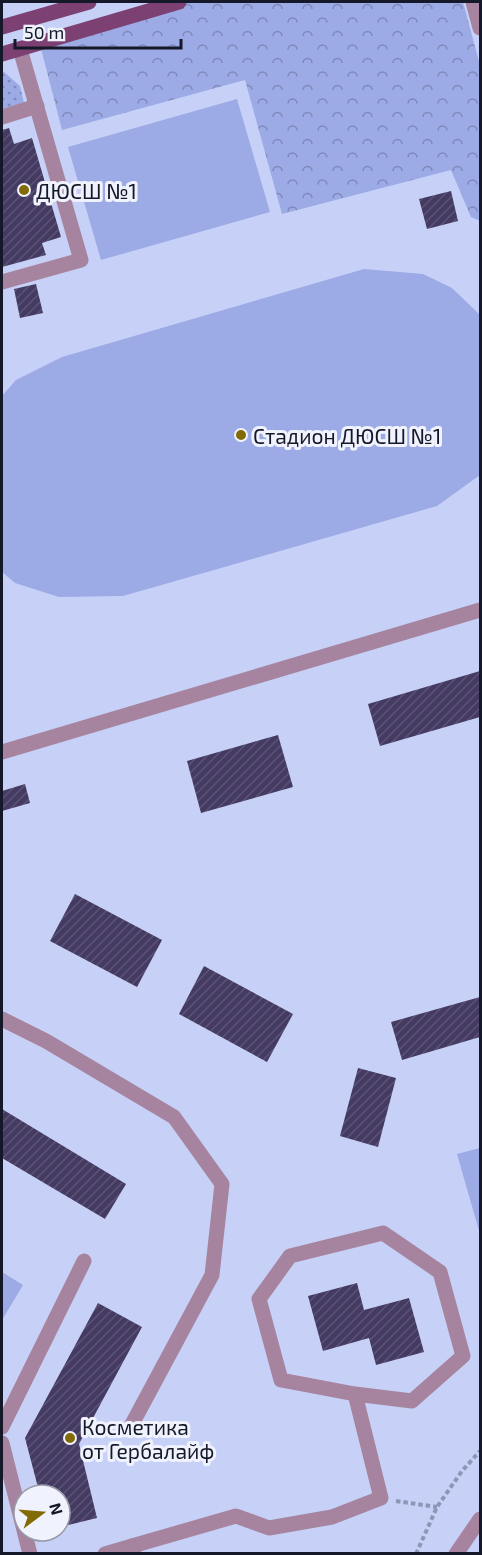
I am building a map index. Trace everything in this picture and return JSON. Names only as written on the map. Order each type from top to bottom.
[{"type":"main road","points":[[2,27],[89,2]]},
{"type":"main road","points":[[2,54],[179,2]]},
{"type":"street","points":[[473,2],[480,28]]},
{"type":"street","points":[[2,282],[81,260],[20,49]]},
{"type":"street","points":[[2,117],[37,106]]},
{"type":"street","points":[[2,752],[480,610]]},
{"type":"street","points":[[2,1019],[46,1041],[174,1117],[222,1184],[212,1275],[131,1426]]},
{"type":"street","points":[[383,1233],[440,1272],[464,1356],[412,1401],[355,1394],[281,1380],[259,1299],[290,1256],[383,1233]]},
{"type":"street","points":[[2,1427],[84,1261]]},
{"type":"street","points":[[105,1554],[133,1550],[236,1516],[269,1528],[332,1517],[381,1498],[355,1394]]},
{"type":"street","points":[[2,1443],[30,1554]]},
{"type":"street","points":[[456,1554],[480,1519]]},
{"type":"path","points":[[416,1554],[437,1507],[462,1471],[480,1451]]},
{"type":"path","points":[[381,1498],[437,1507]]},
{"type":"green space","points":[[175,2],[463,2],[480,65],[480,221],[471,217],[451,170],[282,214],[245,80],[62,130],[38,37]]},
{"type":"green space","points":[[2,72],[20,86],[24,103],[2,109]]},
{"type":"green space","points":[[237,99],[270,212],[101,260],[68,147]]},
{"type":"green space","name":"Стадион ДЮСШ №1","points":[[364,269],[423,274],[452,288],[480,315],[480,475],[437,506],[123,596],[59,597],[15,583],[2,572],[2,396],[16,380],[62,357]]},
{"type":"green space","points":[[480,1148],[480,1234],[457,1154]]},
{"type":"green space","points":[[2,1272],[23,1285],[2,1320]]},
{"type":"building","name":"ДЮСШ №1","points":[[9,128],[14,144],[32,138],[61,237],[42,243],[46,255],[2,267],[2,130]]},
{"type":"building","points":[[451,191],[458,221],[427,229],[419,199]]},
{"type":"building","points":[[36,284],[43,313],[20,318],[14,289]]},
{"type":"building","points":[[480,671],[480,717],[380,746],[368,704]]},
{"type":"building","points":[[278,735],[293,787],[201,813],[187,761]]},
{"type":"building","points":[[25,784],[30,803],[2,811],[2,791]]},
{"type":"building","points":[[75,894],[162,940],[137,987],[50,941]]},
{"type":"building","points":[[204,966],[293,1014],[267,1062],[179,1014]]},
{"type":"building","points":[[480,997],[480,1037],[402,1060],[391,1022]]},
{"type":"building","points":[[358,1068],[396,1078],[378,1147],[340,1136]]},
{"type":"building","points":[[2,1109],[126,1184],[105,1219],[2,1158]]},
{"type":"building","points":[[357,1283],[364,1310],[409,1298],[424,1352],[376,1365],[369,1338],[323,1351],[308,1296]]},
{"type":"building","points":[[98,1303],[142,1327],[79,1444],[97,1518],[72,1524],[72,1483],[37,1483],[25,1438]]},
{"type":"place","name":"ДЮСШ №1","points":[[24,190]]},
{"type":"place","name":"Стадион ДЮСШ №1","points":[[241,435]]},
{"type":"place","name":"Косметика от Гербалайф","points":[[70,1438]]}]
